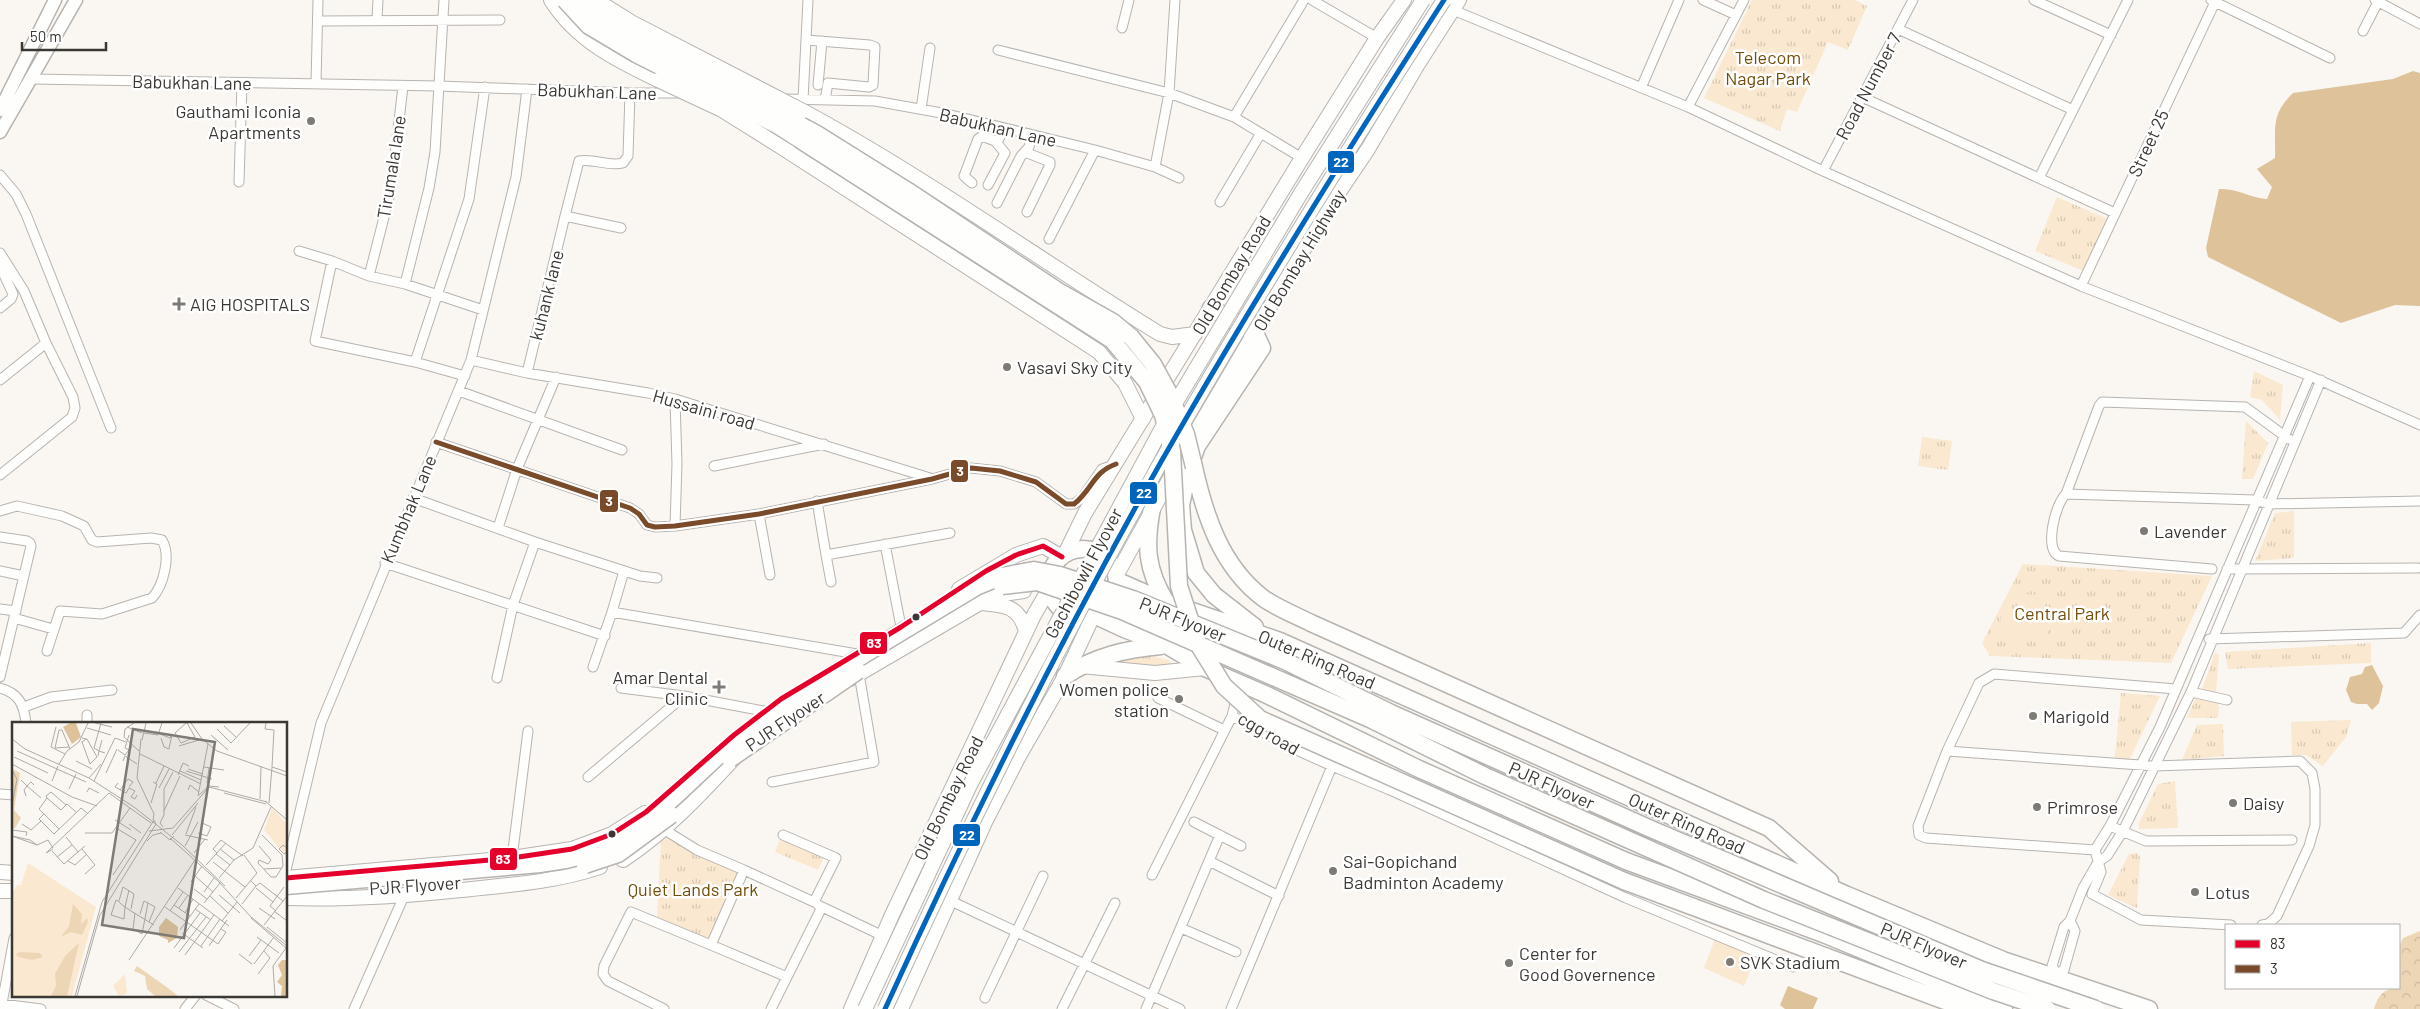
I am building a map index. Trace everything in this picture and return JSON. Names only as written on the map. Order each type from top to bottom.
[{"type":"highway","points":[[566,0],[590,26],[636,54],[777,125],[1112,340],[1147,382],[1163,416],[1172,451],[1178,586],[1198,644],[1224,686],[1260,719],[1624,881],[1944,1001],[1991,1009]]},
{"type":"highway","points":[[583,0],[599,16],[817,134],[908,191],[1058,291],[1113,322],[1131,337],[1153,364],[1170,395],[1186,434],[1211,527],[1233,568],[1263,598],[1310,623],[1769,828],[1847,895]]},
{"type":"highway","points":[[1211,308],[1255,333],[1262,348],[1197,446],[1181,505],[1183,530],[1196,574],[1214,595],[1252,625],[1280,641]]},
{"type":"highway","points":[[1152,508],[1147,534],[1148,560],[1156,585],[1166,602]]},
{"type":"highway","points":[[1076,549],[1088,549],[1099,553],[1108,560],[1117,579],[1112,602],[1105,610],[1095,616],[1076,617],[1066,614],[1055,603],[1049,588],[1052,569],[1064,555],[1076,549]]},
{"type":"highway","name":"PJR Flyover","points":[[288,886],[540,864],[578,857],[618,840],[659,812],[753,727],[795,698],[978,586],[1002,576],[1034,570],[1060,575],[1133,599],[1285,661],[1391,713],[1651,829],[1982,970],[2096,1009]]},
{"type":"highway","name":"Outer Ring Road","points":[[1117,579],[1166,602],[1280,641],[1847,895],[2003,960],[2149,1009]]},
{"type":"highway","name":"PJR Flyover","points":[[288,892],[391,887],[498,878],[583,866],[618,854],[677,810],[721,764],[883,654],[998,587],[1037,582],[1122,611],[1235,660],[1372,720],[1485,776],[1764,900],[1993,991],[2047,1009]]},
{"type":"highway","points":[[1095,616],[1124,630],[1168,646],[1205,668],[1419,769],[1626,861],[1826,935],[2004,1009]]},
{"type":"highway","points":[[1065,676],[1081,666],[1124,650],[1168,646]]},
{"type":"main road","points":[[0,110],[55,0]]},
{"type":"main road","points":[[0,132],[76,0]]},
{"type":"main road","points":[[551,0],[581,37],[617,60],[722,110],[1099,352],[1125,383],[1143,419]]},
{"type":"main road","points":[[596,0],[631,22],[803,105],[841,131],[1029,248],[1160,334],[1172,337],[1195,334]]},
{"type":"main road","name":"Old Bombay Road","points":[[1064,555],[1085,513],[1302,158],[1377,38],[1404,0]]},
{"type":"main road","name":"Gachibowli Flyover","points":[[865,1009],[970,785],[1176,402],[1301,192],[1423,0]]},
{"type":"main road","name":"Gachibowli Flyover","points":[[884,1009],[980,806],[1130,518],[1187,416],[1317,199],[1452,3]]},
{"type":"main road","name":"Old Bombay Highway","points":[[1117,579],[1152,508],[1328,210],[1368,149],[1452,3]]},
{"type":"main road","points":[[288,878],[512,858],[572,849],[612,834],[646,812],[764,711],[901,627],[986,571],[1016,555],[1043,546],[1064,555]]},
{"type":"main road","points":[[288,898],[404,896],[513,886],[577,875],[623,860],[663,830],[752,742],[783,717],[980,603],[1002,594],[1049,588]]},
{"type":"main road","name":"Old Bombay Road","points":[[851,1009],[883,936],[1026,631],[1049,588]]},
{"type":"main road","points":[[980,603],[1011,609],[1022,618],[1026,631]]},
{"type":"main road","points":[[901,1009],[986,820],[1019,756],[1065,676],[1095,616]]},
{"type":"main road","points":[[1081,666],[1155,673],[1205,668]]},
{"type":"main road","points":[[977,738],[1019,756]]},
{"type":"street","points":[[316,83],[318,0]]},
{"type":"street","points":[[377,19],[378,0]]},
{"type":"street","points":[[405,284],[429,188],[435,152],[444,0]]},
{"type":"street","points":[[803,105],[808,0]]},
{"type":"street","points":[[1122,28],[1129,0]]},
{"type":"street","points":[[1154,167],[1169,93],[1175,0]]},
{"type":"street","points":[[1234,118],[1304,0]]},
{"type":"street","points":[[1312,0],[1377,38]]},
{"type":"street","points":[[1641,88],[1679,0]]},
{"type":"street","points":[[1703,0],[1736,15]]},
{"type":"street","points":[[1688,107],[1744,0]]},
{"type":"street","name":"Road Number 7","points":[[1823,171],[1913,0]]},
{"type":"street","points":[[2034,0],[2110,35]]},
{"type":"street","points":[[2039,178],[2128,0]]},
{"type":"street","points":[[2214,1],[2330,58]]},
{"type":"street","name":"Street 25","points":[[2081,286],[2214,1]]},
{"type":"street","points":[[2363,31],[2377,1],[2420,24]]},
{"type":"street","points":[[1452,3],[1641,88],[1688,107],[1823,171],[2081,286],[2321,380],[2420,425]]},
{"type":"street","points":[[318,21],[377,19],[500,20]]},
{"type":"street","points":[[1898,29],[2073,110]]},
{"type":"street","points":[[806,40],[870,45],[876,50],[872,86],[828,83],[825,100]]},
{"type":"street","points":[[818,85],[822,41]]},
{"type":"street","points":[[921,109],[930,48]]},
{"type":"street","points":[[998,50],[1169,93],[1234,118],[1302,158]]},
{"type":"street","name":"Babukhan Lane","points":[[31,79],[242,84],[316,83],[630,93],[701,92],[803,105],[825,100],[875,101],[921,109],[1094,150],[1154,167],[1179,178]]},
{"type":"street","points":[[239,182],[242,84]]},
{"type":"street","name":"Tirumala lane","points":[[369,276],[391,190],[403,86]]},
{"type":"street","points":[[416,362],[435,296],[468,199],[485,87]]},
{"type":"street","name":"Kumbhak Lane","points":[[288,862],[321,722],[385,563],[466,376],[471,360],[516,177],[527,89]]},
{"type":"street","name":"kuhank lane","points":[[527,373],[579,161],[585,160],[615,165],[623,163],[628,156],[630,93]]},
{"type":"street","points":[[1862,97],[2115,213]]},
{"type":"street","points":[[995,141],[998,139],[1003,128]]},
{"type":"street","points":[[1220,202],[1261,133]]},
{"type":"street","points":[[998,203],[1032,135]]},
{"type":"street","points":[[972,183],[964,176],[978,139],[982,136],[995,141],[1004,153],[988,185]]},
{"type":"street","points":[[1049,239],[1094,150]]},
{"type":"street","points":[[1025,152],[1050,162],[1027,212]]},
{"type":"street","points":[[0,175],[16,194],[26,214],[111,428]]},
{"type":"street","points":[[565,216],[621,228]]},
{"type":"street","points":[[299,251],[332,261],[369,276],[405,284],[435,296],[483,310]]},
{"type":"street","points":[[0,253],[24,291],[46,343],[74,397],[75,408],[72,417],[0,475]]},
{"type":"street","points":[[332,261],[315,340],[416,362],[466,376]]},
{"type":"street","points":[[0,266],[13,294],[0,308]]},
{"type":"street","points":[[0,380],[46,343]]},
{"type":"street","name":"Hussaini road","points":[[471,360],[527,373],[675,399],[932,479]]},
{"type":"street","points":[[2225,925],[2141,920],[2092,894],[2101,872],[2095,850],[2110,826],[2160,727],[2228,569],[2255,500],[2310,376]]},
{"type":"street","points":[[498,528],[533,419],[556,377]]},
{"type":"street","points":[[2070,921],[2075,931],[2064,970],[2057,974],[2052,966],[2064,927],[2070,921],[2083,888],[2098,862],[2107,856],[2124,831],[2191,692],[2321,380]]},
{"type":"street","points":[[458,392],[622,450]]},
{"type":"street","points":[[675,399],[677,464],[675,526]]},
{"type":"street","points":[[2212,569],[2059,556],[2054,554],[2051,547],[2056,506],[2066,494],[2098,406],[2102,402],[2245,407],[2284,437],[2295,443]]},
{"type":"street","points":[[436,442],[630,508],[639,514],[647,525],[655,527],[759,514],[932,479],[970,468],[1000,471],[1036,482],[1066,504],[1074,504],[1082,498],[1102,469],[1116,464]]},
{"type":"street","points":[[714,466],[803,450],[824,444]]},
{"type":"street","points":[[2066,494],[2255,500],[2268,504],[2420,501]]},
{"type":"street","points":[[413,498],[535,542],[624,571],[657,578]]},
{"type":"street","points":[[816,501],[832,582]]},
{"type":"street","points":[[0,511],[8,507],[26,506],[62,516],[84,526],[92,540],[97,542],[150,538],[162,540],[166,546],[162,581],[158,591],[152,598],[102,614],[60,611],[47,651]]},
{"type":"street","points":[[759,514],[770,575]]},
{"type":"street","points":[[826,555],[950,533]]},
{"type":"street","points":[[0,537],[30,542],[15,614],[3,648],[0,677]]},
{"type":"street","points":[[496,678],[513,605],[535,542]]},
{"type":"street","points":[[885,544],[901,627]]},
{"type":"street","points":[[385,563],[605,636]]},
{"type":"street","points":[[2228,569],[2418,568]]},
{"type":"street","points":[[0,571],[24,576]]},
{"type":"street","points":[[593,667],[605,636],[624,571]]},
{"type":"street","points":[[0,609],[53,629]]},
{"type":"street","points":[[612,612],[857,654]]},
{"type":"street","points":[[2197,638],[2212,640],[2404,633],[2420,615]]},
{"type":"street","points":[[772,782],[874,762],[859,674]]},
{"type":"street","points":[[2095,850],[1926,838],[1919,835],[1918,826],[1947,751],[1979,683],[1987,676],[1994,674],[2176,689]]},
{"type":"street","name":"cgg road","points":[[1241,684],[1232,716],[1292,748],[1390,790],[1499,842],[1793,967]]},
{"type":"street","points":[[0,688],[14,692],[24,706],[26,722]]},
{"type":"street","points":[[621,688],[684,696],[764,711]]},
{"type":"street","points":[[24,706],[51,697],[112,690]]},
{"type":"street","points":[[2191,692],[2227,700]]},
{"type":"street","points":[[588,777],[684,696]]},
{"type":"street","points":[[1158,698],[1224,730]]},
{"type":"street","points":[[1152,875],[1232,716]]},
{"type":"street","points":[[512,858],[528,731]]},
{"type":"street","points":[[1947,751],[2154,766],[2300,761],[2312,773],[2315,790],[2315,825],[2309,846],[2277,916],[2268,924]]},
{"type":"street","points":[[1231,1009],[1332,766]]},
{"type":"street","points":[[646,812],[663,830],[696,850],[814,902],[883,936]]},
{"type":"street","points":[[1194,822],[1242,846]]},
{"type":"street","points":[[2110,826],[2146,841],[2292,840]]},
{"type":"street","points":[[783,835],[836,858],[814,902]]},
{"type":"street","points":[[1146,1009],[1220,835]]},
{"type":"street","points":[[1209,861],[1279,896]]},
{"type":"street","points":[[711,945],[744,870]]},
{"type":"street","points":[[985,998],[1043,876]]},
{"type":"street","points":[[354,1009],[404,896]]},
{"type":"street","points":[[951,901],[1017,931],[1151,997],[1180,1009]]},
{"type":"street","points":[[1062,1009],[1115,903]]},
{"type":"street","points":[[771,1009],[822,907]]},
{"type":"street","points":[[664,1009],[608,981],[603,974],[604,966],[632,912],[787,977]]},
{"type":"street","points":[[1181,928],[1236,952]]},
{"type":"street","points":[[12,945],[7,962],[2,1006],[42,1009]]},
{"type":"street","points":[[185,1009],[195,996]]},
{"type":"street","points":[[208,996],[234,1009]]},
{"type":"green space","name":"Telecom Nagar Park","points":[[1752,0],[1855,0],[1867,6],[1848,50],[1828,42],[1797,112],[1787,109],[1780,131],[1704,98]]},
{"type":"green space","points":[[2057,197],[2108,219],[2084,271],[2035,251]]},
{"type":"green space","points":[[2254,371],[2283,385],[2280,420],[2262,400],[2250,397]]},
{"type":"green space","points":[[2246,421],[2268,443],[2253,479],[2242,479]]},
{"type":"green space","points":[[1922,437],[1952,441],[1948,470],[1918,466]]},
{"type":"green space","points":[[2294,511],[2294,558],[2255,561],[2275,513]]},
{"type":"green space","name":"Central Park","points":[[2023,564],[2212,576],[2171,663],[1990,656],[1982,643]]},
{"type":"green space","points":[[2020,594],[2045,595],[2044,610],[2020,609]]},
{"type":"green space","points":[[2001,614],[2048,615],[2048,640],[2000,638]]},
{"type":"green space","points":[[2371,643],[2371,663],[2228,669],[2225,652]]},
{"type":"green space","points":[[2215,653],[2219,655],[2216,693],[2201,692]]},
{"type":"green space","points":[[1141,654],[1169,660],[1173,671],[1105,661]]},
{"type":"green space","points":[[2121,693],[2160,696],[2126,767],[2114,765]]},
{"type":"green space","points":[[2196,697],[2216,701],[2219,707],[2218,718],[2187,718]]},
{"type":"green space","points":[[2351,720],[2346,737],[2323,766],[2306,755],[2292,755],[2291,722]]},
{"type":"green space","points":[[2223,724],[2224,756],[2182,760],[2197,725]]},
{"type":"green space","points":[[2175,781],[2178,828],[2139,829],[2139,823],[2158,784]]},
{"type":"green space","name":"Quiet Lands Park","points":[[664,836],[738,872],[708,939],[657,917],[661,839]]},
{"type":"green space","points":[[780,839],[824,857],[818,870],[775,852]]},
{"type":"green space","points":[[2137,853],[2140,857],[2137,908],[2108,895],[2129,854]]},
{"type":"green space","points":[[2420,931],[2420,1009],[2374,1009],[2382,993],[2389,989],[2400,989],[2400,945],[2403,938]]},
{"type":"green space","name":"SVK Stadium","points":[[1715,939],[1756,956],[1744,986],[1704,968]]},
{"type":"shaded area","points":[[2413,71],[2420,73],[2420,306],[2395,305],[2341,323],[2208,257],[2206,248],[2219,189],[2232,190],[2267,199],[2272,187],[2257,169],[2275,158],[2277,115],[2293,93],[2393,79]]},
{"type":"shaded area","points":[[2372,665],[2383,686],[2379,703],[2372,710],[2367,704],[2351,702],[2346,690],[2350,677],[2362,674],[2365,667]]},
{"type":"shaded area","points":[[1788,986],[1818,998],[1813,1009],[1785,1009],[1780,1005]]},
{"type":"transit line","name":"22","points":[[885,1009],[955,858],[1029,708],[1106,560],[1219,362],[1346,154],[1444,0]]},
{"type":"transit line","name":"3","points":[[436,442],[630,508],[639,514],[647,525],[655,527],[759,514],[932,479],[971,468],[1000,471],[1036,482],[1066,504],[1074,504],[1085,493],[1097,476],[1108,467],[1116,464]]},
{"type":"transit line","name":"83","points":[[288,878],[512,858],[572,849],[612,834],[646,812],[734,735],[781,699],[901,627],[986,571],[1016,555],[1043,546],[1062,557]]},
{"type":"place","name":"Gauthami Iconia Apartments","points":[[311,121]]},
{"type":"place","name":"AIG HOSPITALS","points":[[179,304]]},
{"type":"place","name":"Vasavi Sky City","points":[[1007,367]]},
{"type":"place","name":"Lavender","points":[[2144,531]]},
{"type":"place","name":"Amar Dental Clinic","points":[[719,687]]},
{"type":"place","name":"Women police station","points":[[1179,699]]},
{"type":"place","name":"Marigold","points":[[2033,716]]},
{"type":"place","name":"Daisy","points":[[2233,803]]},
{"type":"place","name":"Primrose","points":[[2037,807]]},
{"type":"place","name":"Sai-Gopichand Badminton Academy","points":[[1333,871]]},
{"type":"place","name":"Lotus","points":[[2195,892]]},
{"type":"place","name":"SVK Stadium","points":[[1730,962]]},
{"type":"place","name":"Center for Good Governence","points":[[1509,963]]}]
